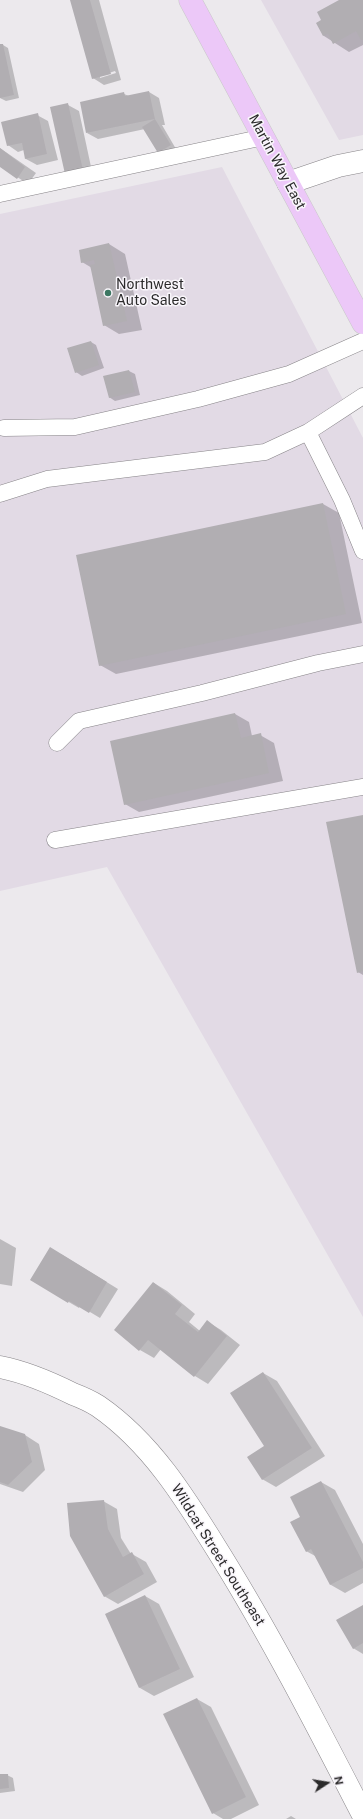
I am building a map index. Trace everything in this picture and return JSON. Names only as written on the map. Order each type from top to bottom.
[{"type":"main road","name":"Martin Way East","points":[[190,0],[363,323]]},
{"type":"street","points":[[288,183],[338,166],[363,161]]},
{"type":"street","name":"Wildcat Street Southeast","points":[[0,1367],[43,1379],[97,1405],[130,1432],[165,1471],[199,1521],[245,1595],[320,1731],[363,1815]]},
{"type":"lane","points":[[0,194],[264,137]]},
{"type":"lane","points":[[4,428],[75,427],[198,399],[289,374],[363,341]]},
{"type":"lane","points":[[0,494],[47,479],[266,452],[308,432],[363,396]]},
{"type":"lane","points":[[308,432],[342,500],[363,551]]},
{"type":"lane","points":[[57,744],[79,722],[202,693],[318,663],[363,654]]},
{"type":"lane","points":[[55,840],[363,787]]},
{"type":"shaded area","points":[[261,0],[363,0],[363,135],[339,140]]},
{"type":"shaded area","points":[[222,167],[363,438],[363,1317],[107,867],[0,891],[0,214]]},
{"type":"building","points":[[70,0],[90,0],[111,74],[92,79]]},
{"type":"building","points":[[339,0],[363,0],[363,40],[361,40],[356,31],[333,44],[328,34],[323,36],[316,23],[321,20],[317,12]]},
{"type":"building","points":[[0,44],[3,44],[14,95],[0,98]]},
{"type":"building","points":[[149,91],[155,119],[86,133],[80,102],[124,92],[125,96]]},
{"type":"building","points":[[68,103],[83,170],[65,174],[50,107]]},
{"type":"building","points":[[38,113],[47,154],[25,159],[22,143],[7,146],[1,122]]},
{"type":"building","points":[[155,119],[171,145],[158,153],[142,127]]},
{"type":"building","points":[[0,148],[25,167],[17,179],[0,167]]},
{"type":"building","name":"Northwest Auto Sales","points":[[109,243],[127,321],[103,326],[90,265],[95,264],[94,260],[81,263],[79,250]]},
{"type":"building","points":[[91,341],[99,365],[75,373],[67,348]]},
{"type":"building","points":[[129,370],[135,392],[109,398],[103,376]]},
{"type":"building","points":[[323,503],[346,614],[99,666],[76,555]]},
{"type":"building","points":[[235,713],[241,738],[261,733],[269,773],[124,805],[110,741]]},
{"type":"building","points":[[363,815],[363,971],[357,973],[326,822]]},
{"type":"building","points":[[50,1247],[107,1282],[89,1313],[69,1301],[68,1303],[30,1280]]},
{"type":"building","points":[[153,1282],[182,1305],[175,1314],[198,1332],[207,1320],[227,1336],[194,1377],[148,1340],[139,1351],[114,1330]]},
{"type":"building","points":[[263,1372],[312,1448],[262,1480],[247,1457],[264,1446],[230,1393]]},
{"type":"building","points":[[0,1426],[25,1434],[32,1462],[8,1485],[0,1482]]},
{"type":"building","points":[[321,1481],[363,1562],[363,1568],[330,1585],[311,1549],[306,1552],[290,1522],[300,1517],[290,1497]]},
{"type":"building","points":[[104,1500],[108,1529],[123,1557],[132,1552],[144,1574],[104,1597],[70,1536],[67,1503]]},
{"type":"building","points":[[145,1595],[180,1669],[139,1688],[105,1614]]},
{"type":"building","points":[[363,1605],[363,1643],[353,1649],[336,1620]]},
{"type":"building","points":[[197,1698],[246,1797],[212,1814],[163,1714]]},
{"type":"building","points":[[0,1774],[8,1774],[9,1788],[0,1789]]},
{"type":"place","name":"Northwest Auto Sales","points":[[108,293]]}]
